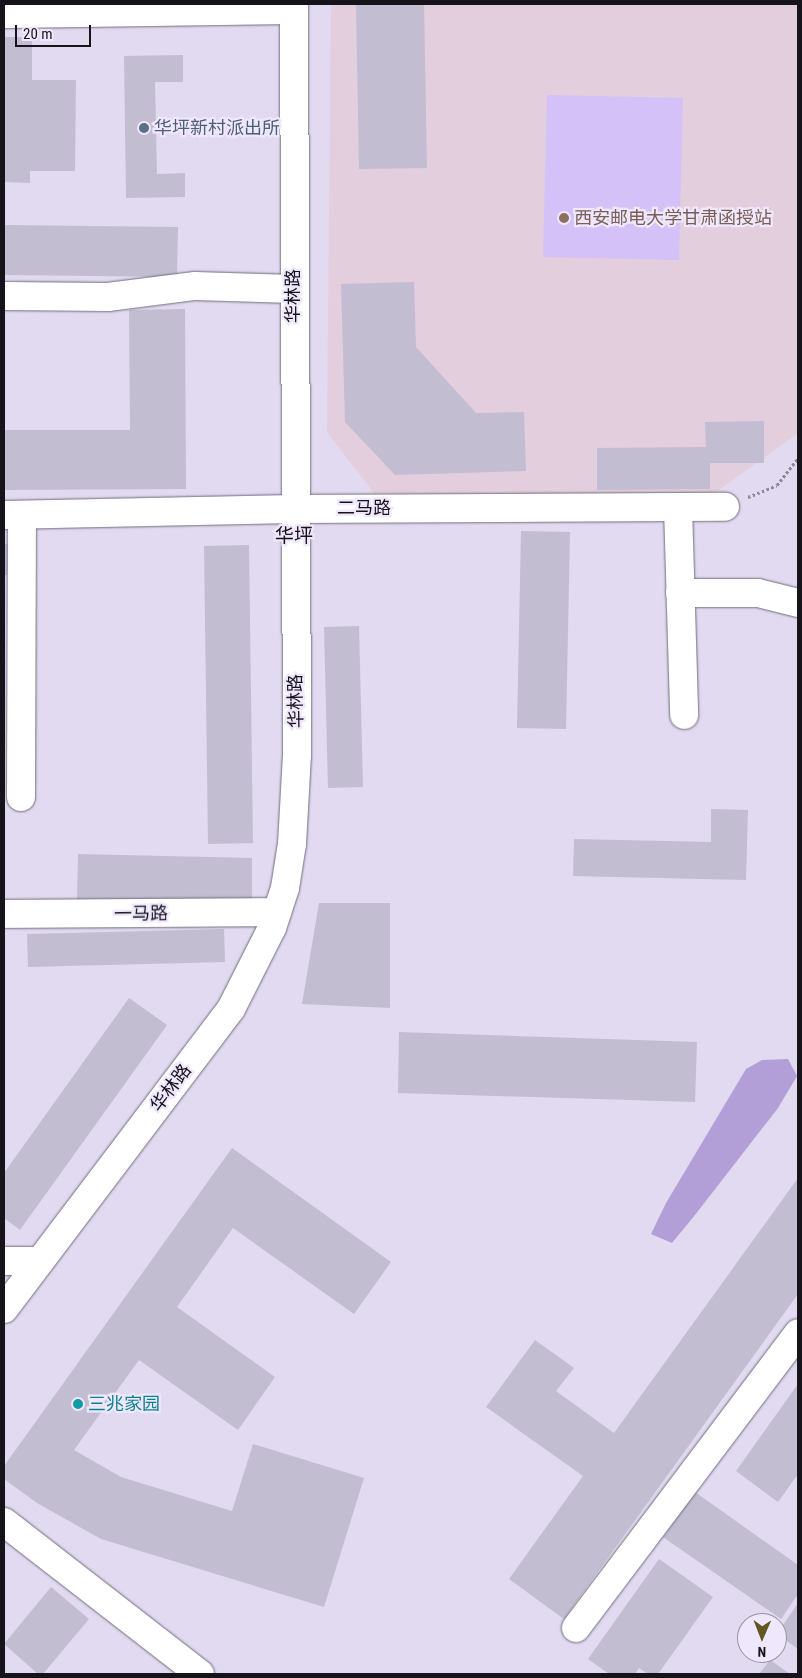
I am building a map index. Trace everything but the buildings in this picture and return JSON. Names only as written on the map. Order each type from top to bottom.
[{"type":"street","points":[[4,14],[294,7]]},
{"type":"street","name":"华林路","points":[[4,1309],[231,1009],[277,912],[285,888],[292,844],[297,755],[293,289],[294,7]]},
{"type":"street","points":[[4,296],[108,296],[195,286],[293,289]]},
{"type":"street","points":[[678,507],[684,715]]},
{"type":"street","name":"二马路","points":[[13,515],[294,509],[725,507]]},
{"type":"street","points":[[13,515],[21,798]]},
{"type":"street","points":[[680,593],[758,593],[798,603]]},
{"type":"street","name":"一马路","points":[[4,914],[277,912]]},
{"type":"street","points":[[4,1261],[40,1261]]},
{"type":"street","points":[[576,1628],[798,1333]]},
{"type":"street","points":[[4,1522],[200,1674]]},
{"type":"path","points":[[725,507],[777,485],[798,458]]},
{"type":"shaded area","name":"西安邮电大学甘肃函授站","points":[[331,4],[798,4],[798,433],[704,501],[374,493],[327,432]]},
{"type":"shaded area","points":[[547,95],[683,98],[679,260],[543,257]]},
{"type":"shaded area","points":[[788,1059],[797,1076],[778,1108],[695,1215],[672,1243],[651,1234],[666,1203],[746,1069],[762,1060]]},
{"type":"place","name":"华坪新村派出所","points":[[144,128]]},
{"type":"place","name":"西安邮电大学甘肃函授站","points":[[564,218]]},
{"type":"place","name":"三兆家园","points":[[78,1404]]},
{"type":"district","name":"华坪","points":[[294,536]]}]
